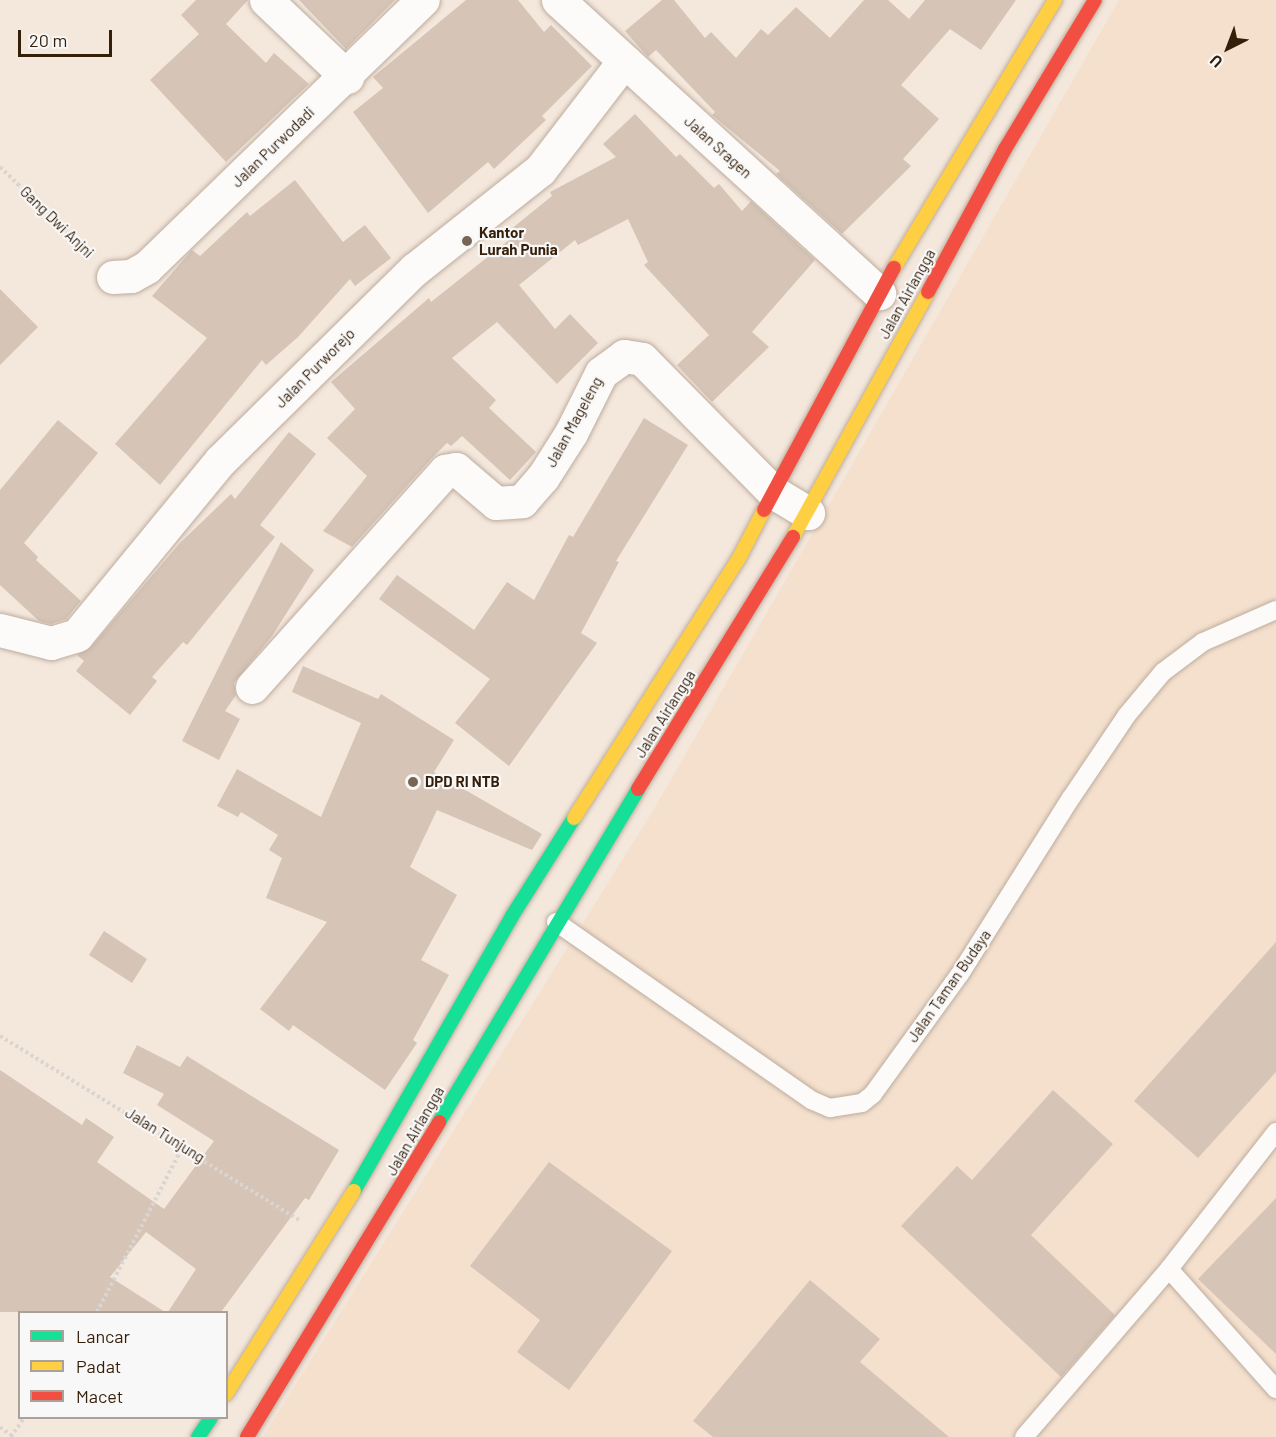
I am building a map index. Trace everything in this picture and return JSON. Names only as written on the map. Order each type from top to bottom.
[{"type":"main road","name":"Jalan Airlangga","points":[[228,1391],[327,1238],[357,1206],[512,916],[738,560],[879,293],[1055,0]]},
{"type":"main road","name":"Jalan Airlangga","points":[[248,1437],[382,1219],[556,922],[808,513],[1005,149],[1095,0]]},
{"type":"main road","points":[[357,1206],[382,1219]]},
{"type":"main road","points":[[198,1437],[210,1419]]},
{"type":"street","points":[[266,0],[346,77]]},
{"type":"street","name":"Jalan Purwodadi","points":[[113,278],[131,276],[147,267],[346,77],[423,0]]},
{"type":"street","name":"Jalan Sragen","points":[[558,0],[879,293]]},
{"type":"street","name":"Jalan Purworejo","points":[[0,630],[51,643],[77,634],[220,461],[415,269],[540,170],[624,61]]},
{"type":"street","name":"Jalan Mageleng","points":[[252,687],[445,471],[456,469],[496,503],[522,501],[543,477],[571,434],[601,373],[624,356],[642,359],[773,492],[808,513]]},
{"type":"lane","name":"Jalan Taman Budaya","points":[[556,922],[811,1100],[830,1108],[862,1103],[873,1094],[960,974],[1071,798],[1127,715],[1156,681],[1203,642],[1276,609]]},
{"type":"lane","points":[[1024,1437],[1169,1269],[1276,1132]]},
{"type":"lane","points":[[1169,1269],[1276,1389]]},
{"type":"path","name":"Gang Dwi Anjni","points":[[0,167],[113,278]]},
{"type":"path","name":"Jalan Tunjung","points":[[0,1036],[183,1146],[327,1238]]},
{"type":"path","points":[[98,1311],[183,1146]]},
{"type":"path","points":[[0,1427],[12,1436],[23,1419]]},
{"type":"shaded area","points":[[1119,0],[1276,0],[1276,1437],[263,1437],[654,809]]},
{"type":"building","points":[[196,0],[248,0],[226,24],[266,63],[274,53],[309,84],[226,162],[150,80],[199,34],[181,15]]},
{"type":"building","points":[[299,0],[395,0],[346,49]]},
{"type":"building","points":[[466,0],[518,0],[544,32],[551,25],[592,66],[542,116],[546,120],[494,169],[488,162],[428,213],[353,112],[383,88],[373,77]]},
{"type":"building","points":[[662,0],[674,0],[705,38],[711,32],[736,58],[761,29],[768,35],[796,7],[830,38],[864,0],[888,0],[909,19],[925,0],[1016,0],[981,50],[950,29],[901,85],[939,119],[903,159],[911,166],[842,234],[776,174],[780,171],[712,115],[715,112],[656,50],[648,57],[625,31]]},
{"type":"building","points":[[635,114],[676,157],[680,154],[714,188],[719,184],[742,211],[751,201],[815,260],[752,332],[769,347],[712,402],[677,365],[709,335],[644,265],[648,262],[628,219],[578,245],[575,240],[519,285],[555,329],[570,314],[598,343],[557,384],[497,322],[452,358],[496,400],[489,408],[536,452],[510,480],[462,436],[451,446],[447,443],[431,459],[352,547],[323,531],[367,476],[327,438],[355,409],[331,382],[429,298],[431,302],[514,236],[510,230],[552,196],[550,192],[616,157],[603,144]]},
{"type":"building","points":[[295,180],[343,242],[365,225],[391,258],[355,286],[350,279],[298,337],[266,365],[262,360],[160,485],[115,444],[207,338],[152,296],[192,250],[200,256],[247,212],[250,216]]},
{"type":"building","points":[[0,289],[38,327],[0,365]]},
{"type":"building","points":[[644,418],[688,445],[616,561],[619,562],[581,633],[597,643],[509,766],[455,723],[490,679],[379,599],[397,575],[474,630],[507,582],[534,600],[569,535],[573,537]]},
{"type":"building","points":[[58,420],[98,453],[24,543],[38,557],[36,560],[81,601],[66,619],[51,624],[39,621],[0,585],[0,490]]},
{"type":"building","points":[[289,432],[316,454],[260,525],[275,537],[187,645],[183,642],[152,677],[157,681],[130,715],[76,671],[84,661],[77,655],[91,647],[180,543],[231,494],[235,499]]},
{"type":"building","points":[[281,542],[314,570],[272,636],[234,683],[236,695],[225,711],[240,719],[219,760],[182,741]]},
{"type":"building","points":[[303,666],[378,699],[381,694],[454,740],[434,772],[542,834],[532,850],[437,810],[410,867],[457,895],[421,960],[449,975],[413,1040],[417,1043],[385,1090],[293,1025],[289,1031],[260,1009],[327,922],[266,898],[282,858],[269,850],[278,835],[241,812],[238,817],[217,806],[237,769],[321,817],[361,723],[292,692]]},
{"type":"building","points":[[104,931],[147,959],[132,983],[89,955]]},
{"type":"building","points":[[1276,942],[1276,1072],[1198,1158],[1134,1101]]},
{"type":"building","points":[[137,1045],[180,1067],[187,1056],[339,1150],[309,1200],[305,1198],[222,1311],[169,1311],[196,1269],[146,1232],[110,1277],[163,1311],[0,1312],[0,1070],[82,1125],[86,1118],[114,1137],[97,1162],[164,1209],[214,1141],[157,1105],[164,1094],[123,1073]]},
{"type":"building","points":[[1053,1090],[1113,1144],[1031,1235],[1115,1315],[1061,1377],[901,1226],[957,1166],[972,1180]]},
{"type":"building","points":[[549,1162],[672,1251],[569,1390],[517,1352],[540,1320],[470,1266]]},
{"type":"building","points":[[1276,1198],[1276,1354],[1198,1279]]},
{"type":"building","points":[[810,1280],[880,1339],[860,1362],[949,1437],[713,1437],[693,1421]]},
{"type":"traffic: fast","points":[[439,1122],[638,789]]},
{"type":"traffic: fast","points":[[354,1191],[512,916],[574,818]]},
{"type":"traffic: fast","points":[[198,1437],[210,1419]]},
{"type":"traffic: slow","points":[[894,268],[1055,0]]},
{"type":"traffic: slow","points":[[793,537],[928,292]]},
{"type":"traffic: slow","points":[[574,818],[738,560],[764,510]]},
{"type":"traffic: slow","points":[[228,1391],[354,1191]]},
{"type":"traffic: jam","points":[[928,292],[1005,149],[1095,0]]},
{"type":"traffic: jam","points":[[764,510],[894,268]]},
{"type":"traffic: jam","points":[[638,789],[793,537]]},
{"type":"traffic: jam","points":[[247,1437],[439,1122]]},
{"type":"place","name":"Kantor Lurah Punia","points":[[467,241]]},
{"type":"place","name":"DPD RI NTB","points":[[413,782]]}]
